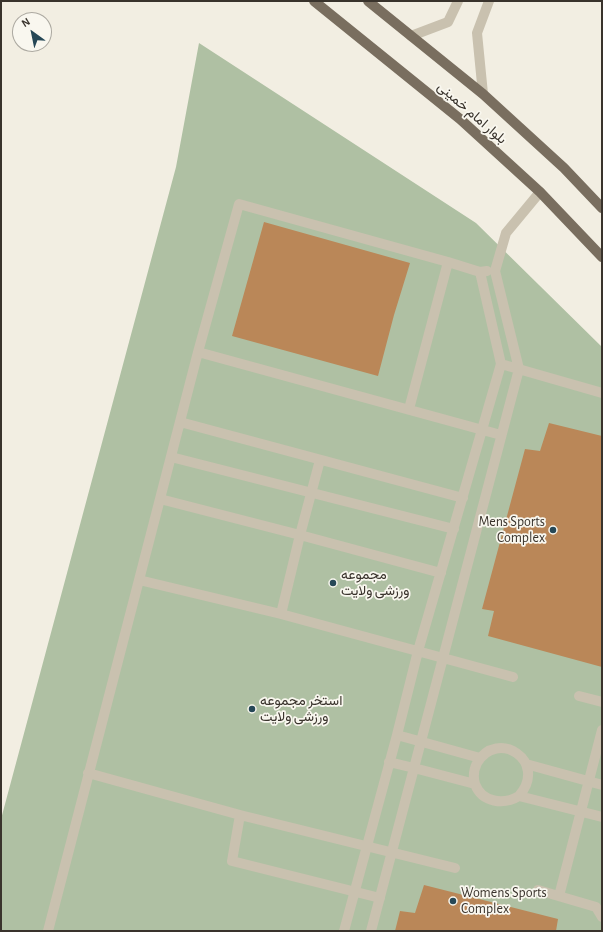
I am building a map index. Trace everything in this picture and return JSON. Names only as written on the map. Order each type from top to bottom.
[{"type":"main road","name":"بلوار امام خمینی","points":[[314,1],[460,119],[540,192],[602,257]]},
{"type":"main road","name":"بلوار امام خمینی","points":[[368,1],[483,94],[564,168],[602,208]]},
{"type":"street","points":[[411,36],[448,22],[458,1]]},
{"type":"street","points":[[483,94],[477,33],[489,1]]},
{"type":"street","points":[[371,931],[519,369],[495,271],[506,233],[540,192]]},
{"type":"street","points":[[48,931],[198,352],[239,204],[480,272],[495,271]]},
{"type":"street","points":[[409,409],[448,262]]},
{"type":"street","points":[[344,931],[368,846],[418,651],[501,364],[480,272]]},
{"type":"street","points":[[198,352],[501,435]]},
{"type":"street","points":[[501,364],[602,393]]},
{"type":"street","points":[[180,422],[463,498]]},
{"type":"street","points":[[171,457],[454,529]]},
{"type":"street","points":[[281,614],[310,493],[320,460]]},
{"type":"street","points":[[160,499],[441,573]]},
{"type":"street","points":[[139,580],[281,614],[418,651],[443,656],[513,677]]},
{"type":"street","points":[[579,696],[602,702]]},
{"type":"street","points":[[559,896],[587,781],[602,730]]},
{"type":"street","points":[[397,735],[480,758]]},
{"type":"street","points":[[389,762],[475,784],[486,798],[494,801],[511,801],[519,796],[525,789],[528,781],[526,764],[514,751],[505,748],[491,750],[480,758],[475,766],[475,784]]},
{"type":"street","points":[[526,764],[602,785]]},
{"type":"street","points":[[88,773],[240,815],[455,868]]},
{"type":"street","points":[[519,796],[602,816]]},
{"type":"street","points":[[240,815],[232,861],[380,898]]},
{"type":"street","points":[[538,890],[596,907],[602,917]]},
{"type":"green space","name":"مجموعه ورزشی ولایت","points":[[199,43],[476,223],[602,347],[602,931],[1,931],[1,819],[176,167]]},
{"type":"building","points":[[264,222],[410,263],[394,315],[378,376],[232,336]]},
{"type":"building","name":"Mens Sports Complex","points":[[549,423],[602,436],[602,667],[488,636],[494,611],[482,609],[525,449],[540,451]]},
{"type":"building","name":"Womens Sports Complex","points":[[424,885],[558,919],[556,931],[395,931],[400,911],[415,913]]},
{"type":"place","name":"Mens Sports Complex","points":[[553,530]]},
{"type":"place","name":"مجموعه ورزشی ولایت","points":[[333,583]]},
{"type":"place","name":"استخر مجموعه ورزشی ولایت","points":[[252,709]]},
{"type":"place","name":"Womens Sports Complex","points":[[453,901]]}]
